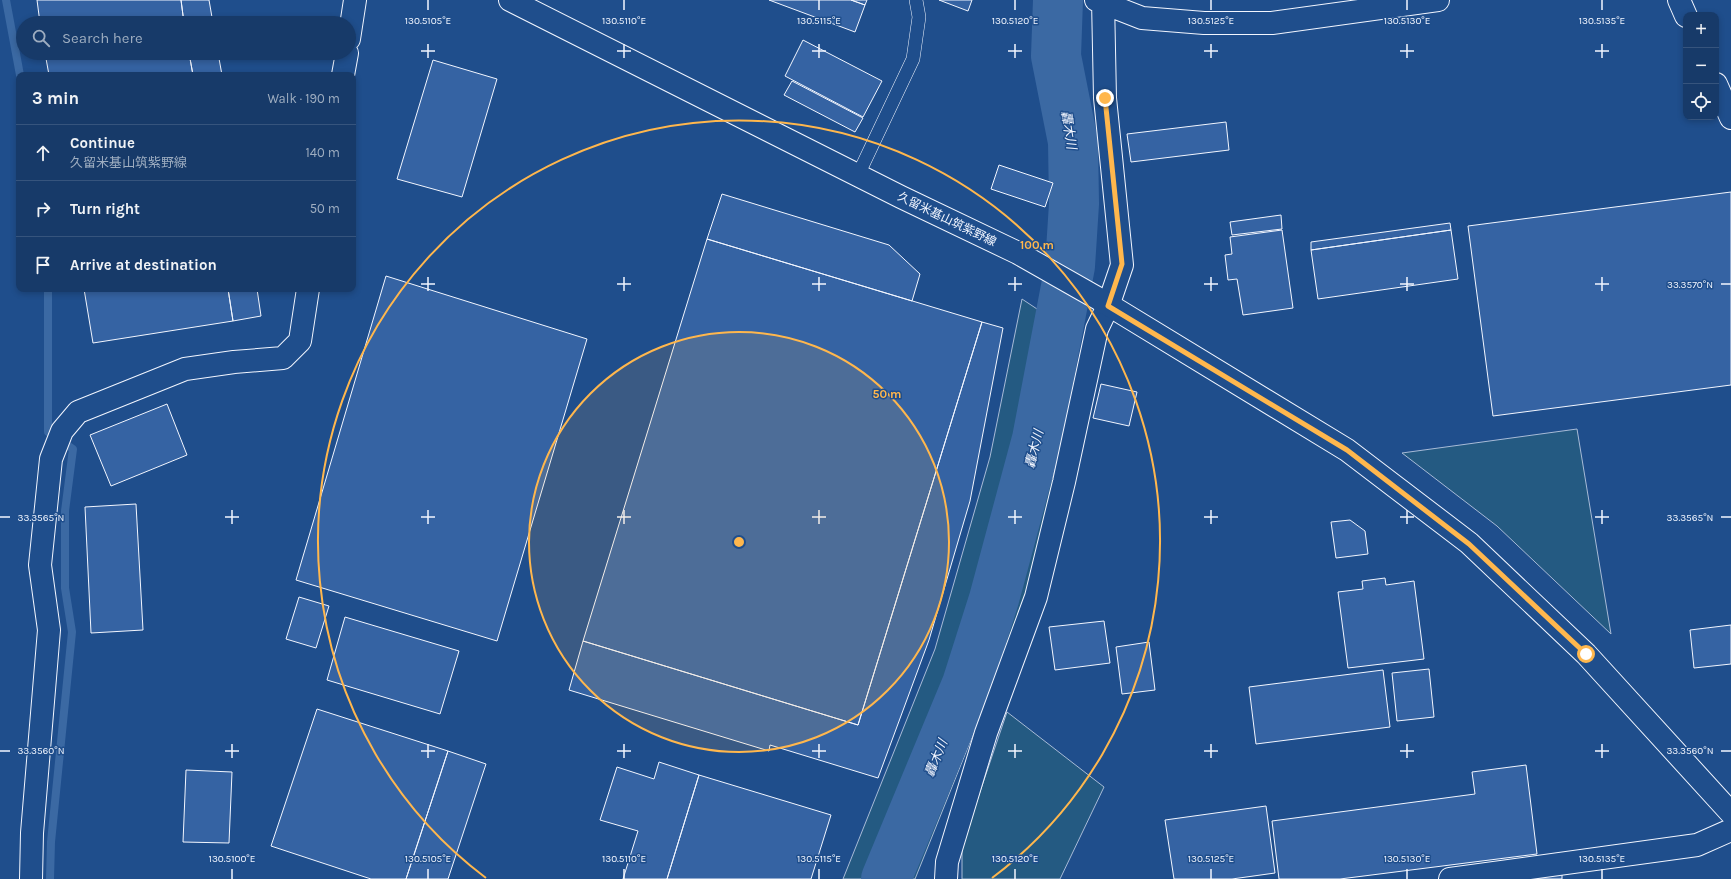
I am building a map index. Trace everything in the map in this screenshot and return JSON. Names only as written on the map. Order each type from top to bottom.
[{"type":"street","points":[[353,16],[355,0]]},
{"type":"street","name":"久留米基山筑紫野線","points":[[510,0],[858,175],[1018,253],[1104,302],[1347,450],[1469,544],[1586,654],[1731,813]]},
{"type":"street","points":[[946,879],[947,862],[986,733],[1036,597],[1064,482],[1097,329],[1104,302],[1122,264],[1105,98],[1101,1],[1142,18],[1204,23],[1264,23],[1438,0]]},
{"type":"street","points":[[1679,0],[1684,12]]},
{"type":"street","points":[[344,72],[346,60]]},
{"type":"street","points":[[1719,91],[1731,118]]},
{"type":"street","points":[[31,879],[32,833],[49,630],[40,565],[52,459],[62,431],[78,412],[185,370],[234,362],[283,358],[300,341],[308,292]]},
{"type":"street","points":[[1450,879],[1697,845],[1731,830]]},
{"type":"lane","points":[[858,175],[913,59],[919,17],[916,0]]},
{"type":"shaded area","points":[[1022,299],[1043,313],[1021,436],[954,661],[869,879],[843,879],[935,649],[990,457]]},
{"type":"shaded area","points":[[1070,423],[1028,598],[915,879],[899,879],[1008,610]]},
{"type":"shaded area","points":[[1577,429],[1611,634],[1497,526],[1402,453]]},
{"type":"shaded area","points":[[1007,712],[1104,787],[1060,879],[962,879],[962,845]]},
{"type":"building","points":[[37,0],[181,0],[183,16],[39,16]]},
{"type":"building","points":[[181,0],[209,0],[212,16],[183,16]]},
{"type":"building","points":[[769,0],[851,0],[865,5],[855,32]]},
{"type":"building","points":[[851,0],[867,0],[865,5]]},
{"type":"building","points":[[939,0],[972,0],[968,11]]},
{"type":"building","points":[[803,40],[882,81],[863,117],[785,76]]},
{"type":"building","points":[[46,60],[190,60],[192,72],[48,72]]},
{"type":"building","points":[[190,60],[219,60],[221,72],[192,72]]},
{"type":"building","points":[[433,60],[497,79],[462,197],[397,179]]},
{"type":"building","points":[[792,81],[863,118],[855,132],[784,95]]},
{"type":"building","points":[[1226,122],[1229,150],[1131,162],[1127,134]]},
{"type":"building","points":[[999,165],[1053,183],[1045,207],[991,189]]},
{"type":"building","points":[[1731,192],[1731,385],[1493,416],[1468,226]]},
{"type":"building","points":[[722,194],[889,245],[920,274],[912,301],[707,239]]},
{"type":"building","points":[[1281,215],[1282,229],[1232,235],[1230,222]]},
{"type":"building","points":[[1450,223],[1451,230],[1311,250],[1311,242]]},
{"type":"building","points":[[1282,230],[1293,308],[1243,315],[1237,279],[1228,280],[1225,255],[1232,254],[1230,237]]},
{"type":"building","points":[[1451,230],[1458,279],[1318,299],[1311,250]]},
{"type":"building","points":[[707,239],[982,322],[858,725],[583,641]]},
{"type":"building","points":[[386,276],[587,339],[497,641],[296,580]]},
{"type":"building","points":[[84,292],[228,292],[233,321],[93,343]]},
{"type":"building","points":[[228,292],[257,292],[261,316],[233,321]]},
{"type":"building","points":[[982,322],[1003,328],[970,501],[929,640],[878,778],[770,745],[769,751],[569,690],[583,641],[858,725]]},
{"type":"building","points":[[1101,384],[1137,392],[1129,426],[1093,418]]},
{"type":"building","points":[[167,404],[187,455],[111,486],[90,435]]},
{"type":"building","points":[[136,504],[143,630],[91,633],[85,507]]},
{"type":"building","points":[[1350,520],[1365,531],[1368,554],[1336,558],[1331,522]]},
{"type":"building","points":[[1385,578],[1386,585],[1414,581],[1424,659],[1348,668],[1338,592],[1363,589],[1362,581]]},
{"type":"building","points":[[299,597],[329,606],[316,648],[286,639]]},
{"type":"building","points":[[345,617],[459,651],[440,714],[327,680]]},
{"type":"building","points":[[1104,621],[1110,663],[1055,670],[1049,627]]},
{"type":"building","points":[[1731,625],[1731,664],[1694,668],[1690,630]]},
{"type":"building","points":[[1149,642],[1155,690],[1122,694],[1116,647]]},
{"type":"building","points":[[1429,669],[1434,717],[1397,721],[1392,673]]},
{"type":"building","points":[[1383,670],[1390,727],[1256,744],[1249,687]]},
{"type":"building","points":[[317,709],[448,751],[406,879],[371,879],[271,846]]},
{"type":"building","points":[[448,751],[486,764],[448,879],[406,879]]},
{"type":"building","points":[[659,762],[699,775],[667,879],[623,879],[638,831],[600,820],[617,767],[654,779]]},
{"type":"building","points":[[1526,765],[1537,854],[1340,879],[1279,879],[1272,821],[1475,794],[1472,772]]},
{"type":"building","points":[[186,770],[232,772],[229,843],[183,842]]},
{"type":"building","points":[[699,775],[831,815],[811,879],[667,879]]},
{"type":"building","points":[[1266,806],[1275,873],[1232,879],[1174,879],[1165,820]]},
{"type":"building","points":[[1562,873],[1562,879],[1521,879]]},
{"type":"waterway","points":[[6,0],[16,54]]},
{"type":"waterway","name":"轟木川","points":[[886,879],[967,684],[994,599],[1037,439],[1070,266],[1074,204],[1073,142],[1056,56],[1058,0]]},
{"type":"waterway","points":[[17,60],[19,72]]},
{"type":"waterway","points":[[48,292],[48,432],[73,449],[65,511],[65,588],[72,632],[51,842],[50,879]]},
{"type":"route","points":[[1105,98],[1122,264],[1108,306],[1347,450],[1469,544],[1586,654]]}]
